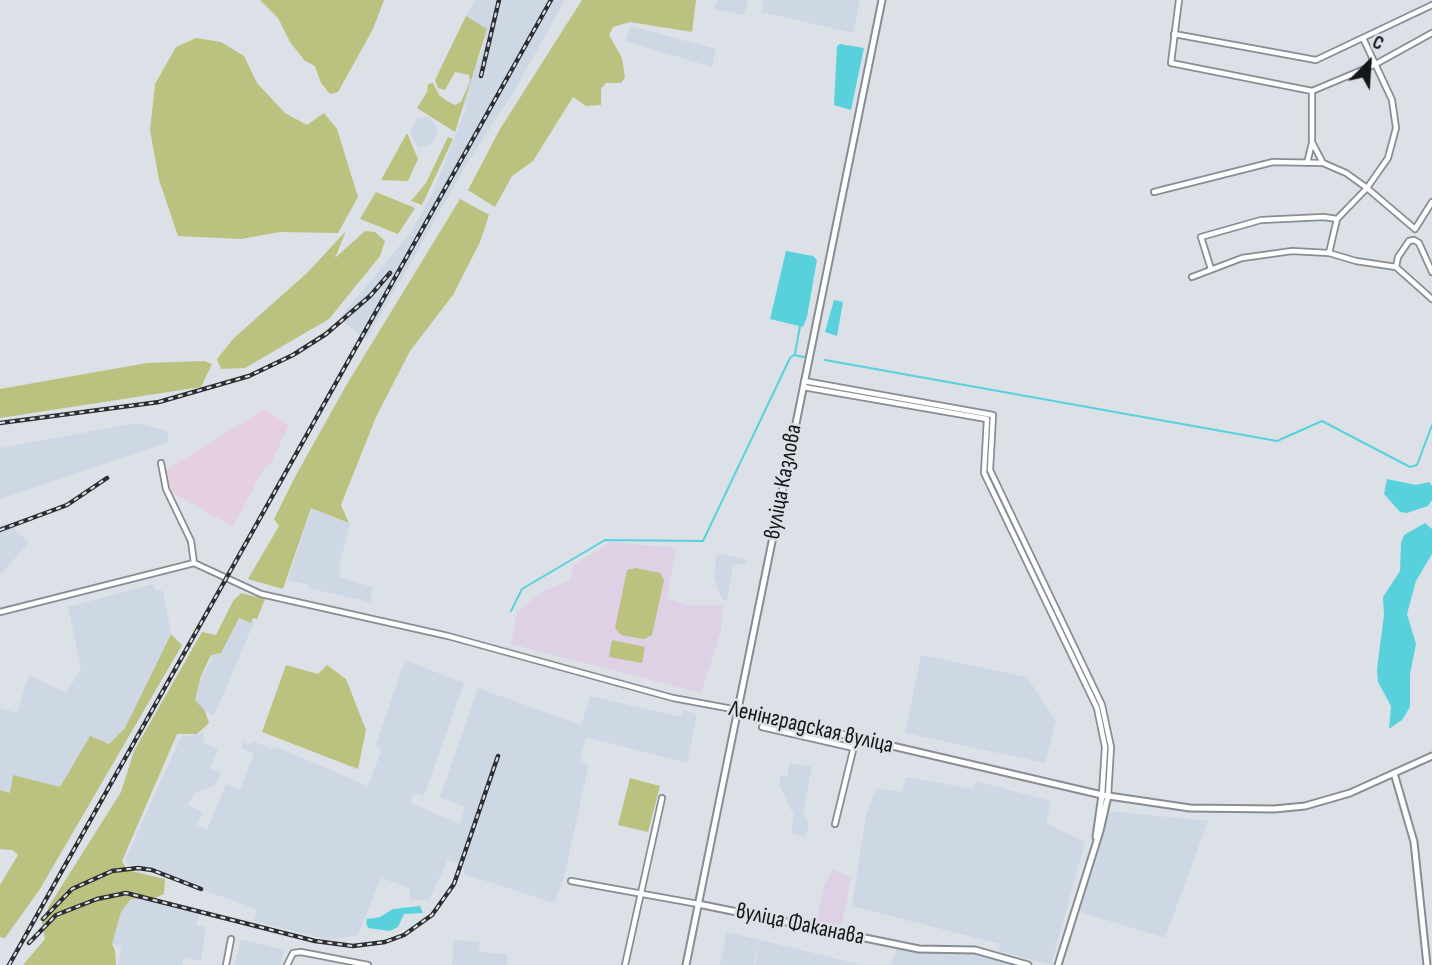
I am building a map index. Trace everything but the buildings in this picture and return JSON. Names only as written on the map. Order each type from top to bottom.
[{"type":"main road","name":"вуліца Казлова","points":[[686,965],[882,0]]},
{"type":"main road","name":"Ленінградская вуліца","points":[[738,710],[1105,795],[1190,808],[1274,809],[1327,800],[1432,756]]},
{"type":"main road","points":[[1394,773],[1413,842],[1427,965]]},
{"type":"main road","points":[[1058,965],[1096,840],[1105,795]]},
{"type":"main road","name":"вуліца Факанава","points":[[698,904],[919,949],[975,950],[1028,965]]},
{"type":"street","points":[[1179,0],[1169,59],[1176,66],[1312,91],[1374,65],[1432,33]]},
{"type":"street","points":[[1174,34],[1316,60],[1431,4]]},
{"type":"street","points":[[1329,253],[1337,219],[1367,188],[1388,158],[1396,128],[1392,100],[1363,38]]},
{"type":"street","points":[[1307,163],[1312,142],[1312,91]]},
{"type":"street","points":[[1312,142],[1322,163]]},
{"type":"street","points":[[1154,192],[1262,164],[1322,163],[1346,173],[1415,229],[1417,240],[1432,272]]},
{"type":"street","points":[[1415,229],[1432,202]]},
{"type":"street","points":[[1211,269],[1201,237],[1261,220],[1324,217],[1337,219]]},
{"type":"street","points":[[1396,267],[1406,244],[1417,240]]},
{"type":"street","points":[[1192,277],[1242,258],[1270,253],[1329,253],[1356,261],[1396,267],[1432,299]]},
{"type":"street","points":[[804,384],[987,419],[984,472],[1097,708],[1105,747],[1105,795]]},
{"type":"street","points":[[0,612],[194,563],[191,541],[166,489],[161,463]]},
{"type":"street","name":"Ленінградская вуліца","points":[[194,563],[261,594],[436,633],[673,698],[738,710]]},
{"type":"street","points":[[762,727],[854,748]]},
{"type":"street","points":[[835,824],[856,738]]},
{"type":"street","points":[[625,965],[662,798]]},
{"type":"street","name":"вуліца Факанава","points":[[571,881],[698,904]]},
{"type":"street","points":[[226,965],[231,939]]},
{"type":"street","points":[[287,963],[293,953],[301,952],[368,965]]},
{"type":"shaded area","points":[[475,0],[565,0],[515,90],[468,162],[367,339],[339,319],[411,232],[433,192],[467,106],[461,102],[483,50],[487,29],[466,16]]},
{"type":"shaded area","points":[[717,0],[748,0],[744,15],[714,9]]},
{"type":"shaded area","points":[[763,0],[860,0],[853,33],[761,12]]},
{"type":"shaded area","points":[[631,26],[716,49],[712,67],[625,41]]},
{"type":"shaded area","points":[[430,117],[438,130],[433,143],[418,148],[410,131],[417,118]]},
{"type":"shaded area","points":[[265,409],[289,425],[270,465],[267,464],[262,472],[233,527],[173,493],[164,471]]},
{"type":"shaded area","points":[[137,423],[167,431],[169,442],[0,499],[0,448]]},
{"type":"shaded area","points":[[312,508],[350,524],[338,570],[341,571],[339,577],[373,587],[370,602],[308,588],[309,585],[288,580]]},
{"type":"shaded area","points":[[7,522],[29,543],[0,575],[0,525]]},
{"type":"shaded area","points":[[611,542],[676,548],[667,598],[685,605],[723,605],[721,631],[701,693],[511,644],[517,612],[545,590],[570,581],[573,566]]},
{"type":"shaded area","points":[[717,553],[748,560],[745,565],[733,564],[727,600],[723,600],[719,593],[714,576]]},
{"type":"shaded area","points":[[153,584],[155,590],[163,591],[171,634],[125,728],[109,744],[90,736],[60,788],[14,775],[10,793],[0,790],[0,708],[17,713],[29,675],[66,693],[81,669],[68,607]]},
{"type":"shaded area","points":[[240,619],[254,622],[214,716],[191,702],[220,639]]},
{"type":"shaded area","points":[[921,655],[1027,677],[1056,721],[1045,763],[905,733]]},
{"type":"shaded area","points":[[405,660],[464,683],[424,796],[414,793],[410,803],[460,824],[465,807],[440,797],[478,688],[581,725],[590,696],[681,717],[683,710],[697,714],[687,763],[586,737],[580,762],[589,765],[564,877],[554,903],[464,874],[464,865],[448,860],[428,901],[410,899],[410,888],[381,878],[358,935],[329,940],[254,921],[257,909],[163,876],[164,872],[142,865],[129,865],[125,860],[181,737],[204,733],[203,742],[218,750],[210,768],[221,773],[216,785],[194,793],[188,805],[203,812],[197,825],[207,830],[226,784],[240,790],[254,754],[241,747],[243,742],[250,745],[253,741],[272,749],[274,746],[368,786],[381,751],[376,745]]},
{"type":"shaded area","points":[[790,763],[812,767],[803,811],[809,825],[805,837],[791,833],[794,816],[779,784],[781,775],[787,776]]},
{"type":"shaded area","points":[[906,777],[973,789],[976,781],[1051,801],[1046,823],[1085,842],[1051,965],[998,951],[1000,944],[852,906],[866,816],[876,788],[902,792]]},
{"type":"shaded area","points":[[1110,811],[1208,821],[1165,938],[1078,911]]},
{"type":"shaded area","points":[[833,869],[851,878],[841,928],[816,923],[825,884]]},
{"type":"shaded area","points":[[142,898],[199,915],[196,925],[206,927],[201,961],[184,957],[182,965],[118,965],[122,947],[112,944],[121,912],[131,899]]},
{"type":"shaded area","points":[[727,932],[760,940],[759,944],[761,940],[862,965],[755,965],[756,950],[753,965],[720,965]]},
{"type":"shaded area","points":[[241,939],[284,950],[281,965],[235,965]]},
{"type":"shaded area","points":[[454,940],[480,942],[479,952],[507,954],[507,965],[452,965]]},
{"type":"shaded area","points":[[897,948],[917,953],[978,953],[1015,965],[891,965]]},
{"type":"green space","points":[[260,0],[384,0],[373,29],[338,92],[330,94],[321,83],[315,66],[305,61],[290,42],[278,18]]},
{"type":"green space","points":[[582,0],[696,0],[692,32],[630,22],[613,27],[609,35],[622,58],[625,78],[621,83],[606,83],[601,89],[601,105],[586,106],[573,97],[533,161],[512,176],[495,207],[468,190],[500,129]]},
{"type":"green space","points":[[466,16],[487,29],[455,132],[417,108],[427,92],[428,84],[433,83],[439,95],[447,101],[455,105],[461,102],[470,82],[469,75],[455,72],[445,90],[438,88],[435,80]]},
{"type":"green space","points":[[196,38],[221,42],[244,56],[257,83],[285,113],[307,125],[324,113],[337,129],[358,197],[338,233],[280,232],[241,239],[178,236],[159,180],[150,130],[155,84],[176,47]]},
{"type":"green space","points":[[407,133],[418,159],[408,181],[381,180]]},
{"type":"green space","points":[[448,137],[453,139],[422,205],[411,201],[426,183]]},
{"type":"green space","points":[[376,192],[415,208],[398,234],[360,219]]},
{"type":"green space","points":[[460,199],[489,215],[480,242],[453,295],[410,351],[376,417],[341,505],[349,523],[311,508],[283,589],[248,579],[279,526],[274,519],[296,475],[347,384]]},
{"type":"green space","points":[[346,231],[335,258],[365,231],[375,232],[385,241],[380,256],[329,319],[245,368],[221,369],[217,359],[234,338],[307,273]]},
{"type":"green space","points":[[204,361],[212,364],[201,387],[0,418],[0,389],[147,363]]},
{"type":"green space","points":[[635,568],[660,573],[664,580],[652,635],[644,639],[621,635],[615,628],[627,570]]},
{"type":"green space","points":[[241,593],[265,599],[257,619],[253,618],[251,623],[239,618],[221,653],[211,655],[201,676],[195,700],[205,711],[209,723],[197,734],[177,734],[122,861],[127,870],[165,879],[164,894],[153,899],[131,899],[121,912],[112,944],[116,965],[23,965],[45,939],[42,923],[49,906],[121,792],[134,751],[202,632],[216,635],[233,601]]},
{"type":"green space","points":[[171,634],[182,645],[40,889],[5,938],[0,937],[0,885],[18,855],[12,850],[0,849],[0,790],[10,793],[13,775],[60,787],[90,736],[109,744],[125,728]]},
{"type":"green space","points":[[612,640],[645,647],[642,663],[609,657]]},
{"type":"green space","points":[[286,665],[318,674],[327,665],[346,679],[366,730],[358,769],[262,732]]},
{"type":"green space","points":[[630,778],[660,786],[648,832],[618,825]]},
{"type":"water","points":[[840,44],[864,48],[851,110],[834,105],[837,46]]},
{"type":"water","points":[[786,251],[813,256],[817,260],[803,327],[770,319]]},
{"type":"water","points":[[834,300],[843,302],[837,336],[825,332]]},
{"type":"water","points":[[1387,479],[1416,485],[1429,482],[1432,486],[1432,500],[1428,506],[1407,513],[1400,512],[1384,494]]},
{"type":"water","points":[[1425,523],[1432,529],[1432,554],[1416,581],[1407,614],[1416,644],[1410,674],[1410,707],[1402,720],[1389,729],[1391,706],[1378,682],[1377,669],[1384,615],[1383,597],[1400,571],[1404,535]]},
{"type":"water","points":[[420,906],[423,913],[404,914],[398,927],[390,931],[368,928],[366,923],[367,919],[380,917],[393,909]]},
{"type":"waterway","points":[[795,354],[800,326]]},
{"type":"waterway","points":[[511,611],[522,589],[605,540],[703,541],[790,358],[794,355],[804,357]]},
{"type":"waterway","points":[[825,360],[1277,441],[1322,421],[1410,467],[1417,465],[1432,425]]},
{"type":"railway","points":[[481,76],[499,0]]},
{"type":"railway","points":[[9,965],[551,0]]},
{"type":"railway","points":[[0,423],[159,402],[249,376],[293,355],[326,334],[370,296],[390,273]]},
{"type":"railway","points":[[0,530],[67,505],[107,478]]},
{"type":"railway","points":[[29,943],[56,915],[97,899],[126,893],[315,941],[353,946],[385,942],[404,935],[432,915],[454,884],[498,756]]},
{"type":"railway","points":[[43,919],[72,889],[112,871],[138,868],[152,870],[201,889]]}]
